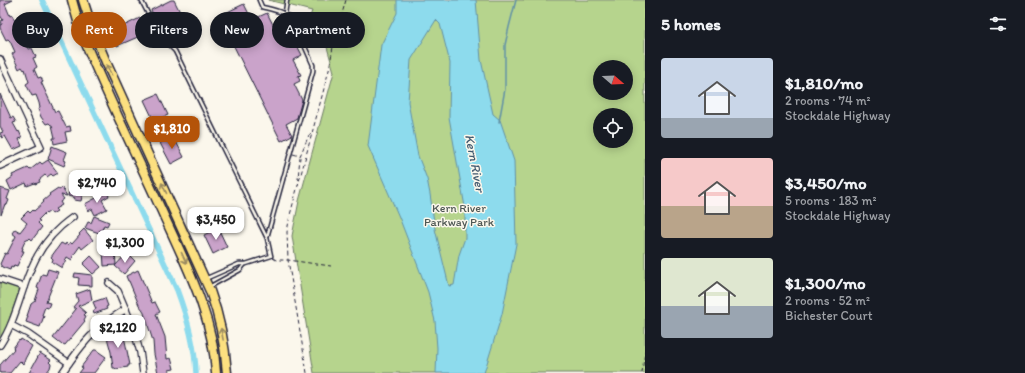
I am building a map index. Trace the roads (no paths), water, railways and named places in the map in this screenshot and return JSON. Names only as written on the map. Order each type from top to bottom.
[{"type":"main road","points":[[72,0],[83,38],[201,299],[211,335],[216,373]]},
{"type":"main road","points":[[83,0],[100,49],[207,283],[217,311],[222,332],[227,373]]},
{"type":"main road","points":[[106,90],[115,98],[134,137],[141,139]]},
{"type":"street","points":[[0,59],[41,147],[0,166]]},
{"type":"street","points":[[0,345],[11,325],[29,271],[41,249],[57,230],[73,216]]},
{"type":"street","points":[[0,279],[24,287]]},
{"type":"street","points":[[109,283],[118,291],[126,309],[137,340],[143,373]]},
{"type":"street","points":[[62,373],[83,343],[92,334],[112,317],[126,309]]},
{"type":"street","points":[[11,325],[33,337],[69,363]]},
{"type":"lane","points":[[141,0],[159,35],[175,51],[267,238],[271,256],[246,264],[239,264],[207,283]]},
{"type":"lane","points":[[259,0],[262,6],[281,12]]},
{"type":"lane","points":[[284,12],[287,0]]},
{"type":"lane","points":[[267,238],[313,72],[313,66],[305,48]]},
{"type":"lane","points":[[207,283],[240,270],[246,264]]},
{"type":"water","name":"Kern River","points":[[397,0],[476,0],[481,60],[493,114],[500,120],[514,161],[516,244],[502,314],[484,373],[436,373],[437,348],[435,321],[428,292],[399,217],[368,146],[381,45],[397,13]],"holes":[[[436,20],[440,24],[450,63],[449,117],[465,207],[465,238],[459,255],[454,285],[449,286],[435,229],[427,179],[418,156],[408,102],[411,60]]]},
{"type":"waterway","points":[[42,0],[177,290],[190,331],[196,373]]},
{"type":"waterway","points":[[499,122],[505,89],[505,45],[516,0]]},
{"type":"park label","name":"Kern River Parkway Park","points":[[459,215]]}]
